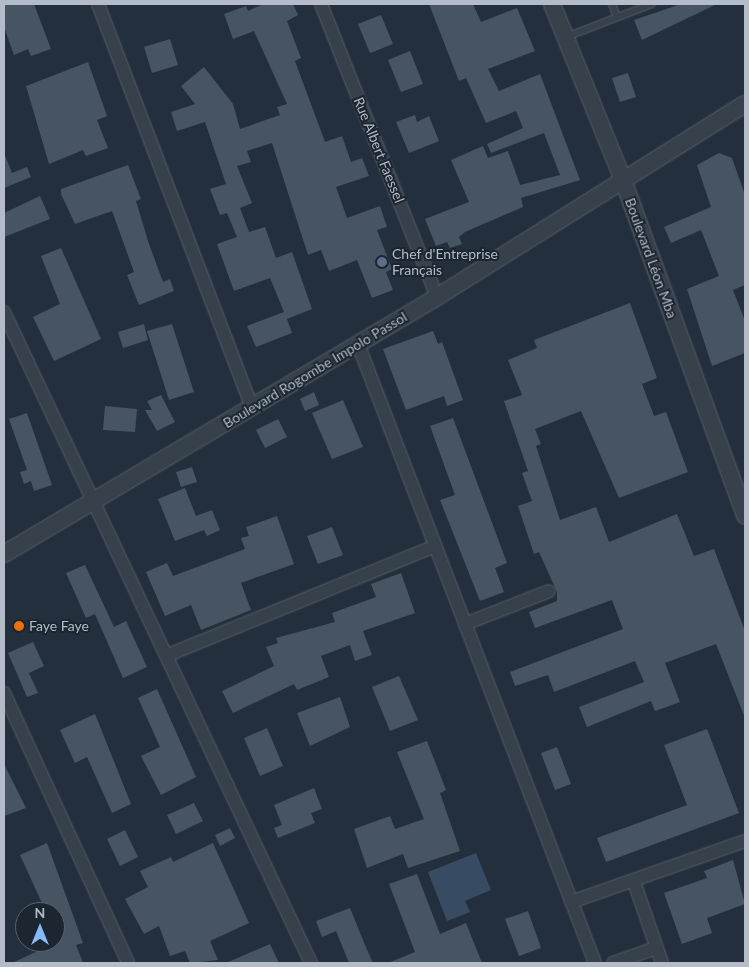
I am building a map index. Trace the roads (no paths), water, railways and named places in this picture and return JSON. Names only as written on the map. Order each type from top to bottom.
[{"type":"street","points":[[98,4],[252,407]]},
{"type":"street","name":"Rue Albert Faessel","points":[[321,4],[437,297]]},
{"type":"street","name":"Boulevard Léon Mba","points":[[552,4],[623,180],[745,515]]},
{"type":"street","name":"Boulevard Rogombe Impolo Passol","points":[[4,554],[94,503],[437,297],[745,104]]},
{"type":"street","points":[[4,312],[168,655],[311,963]]},
{"type":"street","points":[[358,344],[594,963]]},
{"type":"street","points":[[168,655],[435,546]]},
{"type":"street","points":[[465,624],[549,591]]},
{"type":"street","points":[[4,693],[128,963]]},
{"type":"street","points":[[572,902],[634,882],[745,841]]},
{"type":"street","points":[[634,882],[662,963]]},
{"type":"street","points":[[613,963],[656,948]]},
{"type":"lane","points":[[612,4],[617,17]]},
{"type":"lane","points":[[565,37],[652,4]]},
{"type":"water","points":[[476,853],[491,890],[465,901],[470,912],[447,921],[428,872]]},
{"type":"place","name":"Chef d'Entreprise Français","points":[[382,262]]},
{"type":"place","name":"Faye Faye","points":[[19,626]]}]
